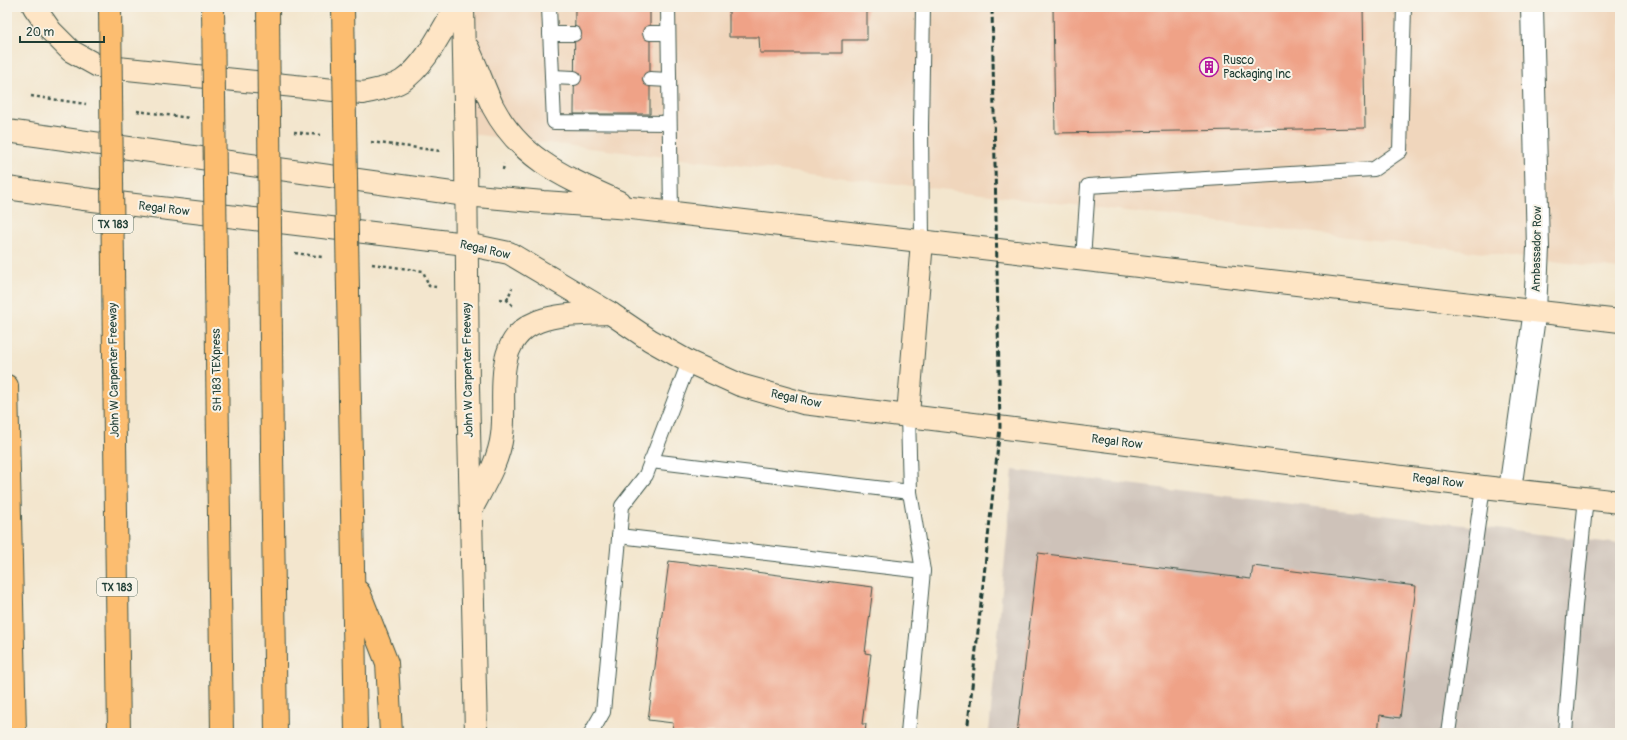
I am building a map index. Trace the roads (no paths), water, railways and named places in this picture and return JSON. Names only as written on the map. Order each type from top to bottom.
[{"type":"highway","name":"John W Carpenter Freeway","points":[[110,7],[119,733]]},
{"type":"highway","name":"SH 183 TEXpress","points":[[213,7],[222,733]]},
{"type":"highway","points":[[268,7],[276,733]]},
{"type":"highway","points":[[343,7],[356,733]]},
{"type":"highway","points":[[7,386],[15,733]]},
{"type":"highway","points":[[354,577],[387,663],[391,733]]},
{"type":"main road","points":[[34,7],[51,31],[71,51],[98,66],[363,93],[380,89],[401,81],[424,60],[456,7]]},
{"type":"main road","name":"John W Carpenter Freeway","points":[[463,7],[466,244],[476,733]]},
{"type":"main road","points":[[464,37],[494,107],[520,145],[535,158],[552,169],[575,182],[631,208]]},
{"type":"main road","points":[[7,131],[466,195],[671,212],[1535,310],[1620,321]]},
{"type":"main road","name":"Regal Row","points":[[7,188],[84,199],[466,244],[509,253],[610,313],[650,340],[689,362],[740,385],[803,403],[1483,487],[1620,502]]},
{"type":"main road","points":[[908,415],[922,241]]},
{"type":"main road","points":[[471,511],[497,457],[502,435],[505,364],[511,344],[521,332],[542,319],[559,315],[610,313]]},
{"type":"street","name":"Ambassador Row","points":[[1510,490],[1535,310],[1538,248],[1532,7]]},
{"type":"lane","points":[[549,7],[554,122],[669,123]]},
{"type":"lane","points":[[668,7],[671,212]]},
{"type":"lane","points":[[922,241],[921,127],[923,7]]},
{"type":"lane","points":[[1083,259],[1088,186],[1374,169],[1400,151],[1404,7]]},
{"type":"lane","points":[[650,33],[668,34]]},
{"type":"lane","points":[[550,34],[574,34]]},
{"type":"lane","points":[[552,77],[574,78]]},
{"type":"lane","points":[[650,79],[669,80]]},
{"type":"lane","points":[[590,733],[603,712],[622,506],[646,475],[689,362]]},
{"type":"lane","points":[[908,415],[910,492],[923,571],[908,733]]},
{"type":"lane","points":[[651,462],[910,492]]},
{"type":"lane","points":[[1448,733],[1483,487]]},
{"type":"lane","points":[[1565,733],[1575,606],[1586,498]]},
{"type":"lane","points":[[619,536],[923,571]]},
{"type":"railway","points":[[967,733],[1000,427],[992,7]]},
{"type":"place","name":"Rusco Packaging Inc","points":[[1209,67]]}]
